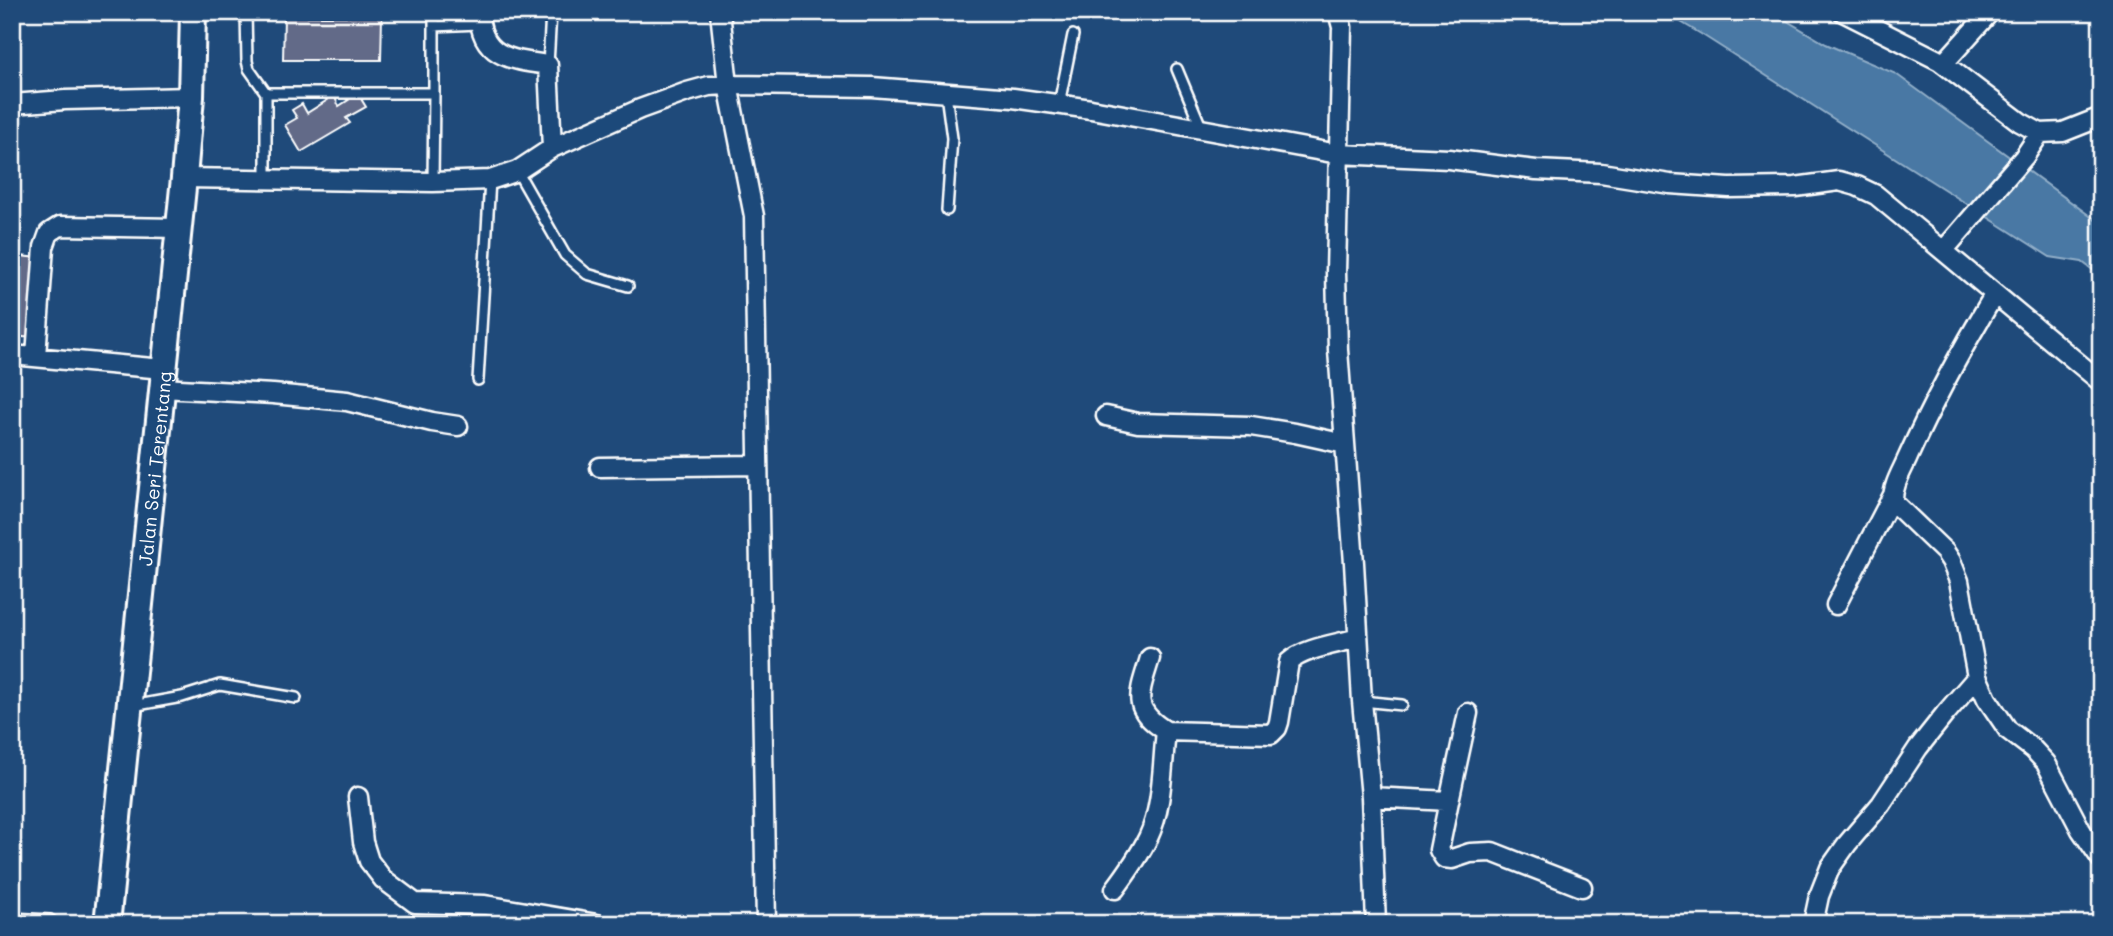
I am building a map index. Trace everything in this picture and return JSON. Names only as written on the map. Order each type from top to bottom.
[{"type":"street","name":"Jalan Seri Terentang","points":[[107,924],[184,178],[191,97],[193,12]]},
{"type":"street","points":[[720,12],[728,85],[754,216],[766,924]]},
{"type":"street","points":[[1338,12],[1342,27],[1336,272],[1338,350],[1371,797],[1376,924]]},
{"type":"street","points":[[1843,12],[1914,46],[1944,64],[2020,122],[2040,133],[2063,132],[2101,117]]},
{"type":"street","points":[[1944,64],[1990,12]]},
{"type":"street","points":[[479,18],[486,43],[498,53],[548,65],[552,148]]},
{"type":"street","points":[[184,178],[433,182],[490,180],[517,171],[552,148],[640,109],[687,92],[709,86],[728,85],[872,87],[1013,98],[1059,103],[1338,154],[1449,159],[1536,170],[1601,173],[1670,184],[1729,188],[1795,187],[1839,181],[1876,195],[2101,382]]},
{"type":"street","points":[[12,104],[191,97]]},
{"type":"street","points":[[1944,250],[2024,157],[2040,133]]},
{"type":"street","points":[[36,356],[44,247],[49,233],[60,226],[178,228]]},
{"type":"street","points":[[1836,605],[1893,495],[1908,457],[1961,352],[1994,295]]},
{"type":"street","points":[[12,355],[36,356],[273,394],[347,401],[458,426]]},
{"type":"street","points":[[1107,416],[1138,423],[1251,426],[1345,444]]},
{"type":"street","points":[[600,467],[757,465]]},
{"type":"street","points":[[1893,495],[1893,502],[1951,561],[1959,581],[1978,677],[1987,699],[2002,723],[2046,763],[2081,830],[2101,859]]},
{"type":"street","points":[[1150,658],[1140,691],[1142,710],[1151,722],[1166,731],[1271,734],[1279,722],[1289,662],[1295,656],[1358,638]]},
{"type":"street","points":[[1813,924],[1819,896],[1830,869],[1881,804],[1918,748],[1978,677]]},
{"type":"street","points":[[1468,713],[1439,850],[1444,858],[1492,852],[1582,887]]},
{"type":"street","points":[[1115,889],[1149,836],[1158,807],[1166,731]]},
{"type":"street","points":[[358,797],[363,842],[369,861],[383,879],[415,903],[485,905],[597,924]]},
{"type":"street","points":[[1371,797],[1449,801]]},
{"type":"lane","points":[[246,12],[247,61],[266,93],[266,179]]},
{"type":"lane","points":[[433,182],[434,12]]},
{"type":"lane","points":[[548,65],[551,12]]},
{"type":"lane","points":[[434,26],[479,18]]},
{"type":"lane","points":[[1059,103],[1073,35]]},
{"type":"lane","points":[[1177,69],[1202,129]]},
{"type":"lane","points":[[266,93],[434,93]]},
{"type":"lane","points":[[946,94],[952,138],[947,210]]},
{"type":"lane","points":[[517,171],[565,255],[587,274],[628,286]]},
{"type":"lane","points":[[478,380],[490,180]]},
{"type":"lane","points":[[130,706],[182,698],[220,685],[296,698]]},
{"type":"lane","points":[[1362,701],[1402,705]]},
{"type":"lane","points":[[12,918],[50,920],[56,924]]},
{"type":"water","points":[[1664,12],[1772,12],[1826,44],[1896,74],[2101,224],[2101,276],[2082,262],[2050,257]]},
{"type":"building","points":[[284,16],[382,16],[381,60],[283,60]]},
{"type":"building","points":[[358,94],[366,107],[346,118],[350,123],[301,152],[285,125],[297,118],[292,110],[302,104],[307,113],[334,96],[339,106]]},
{"type":"building","points":[[12,255],[37,258],[33,338],[12,336]]}]
